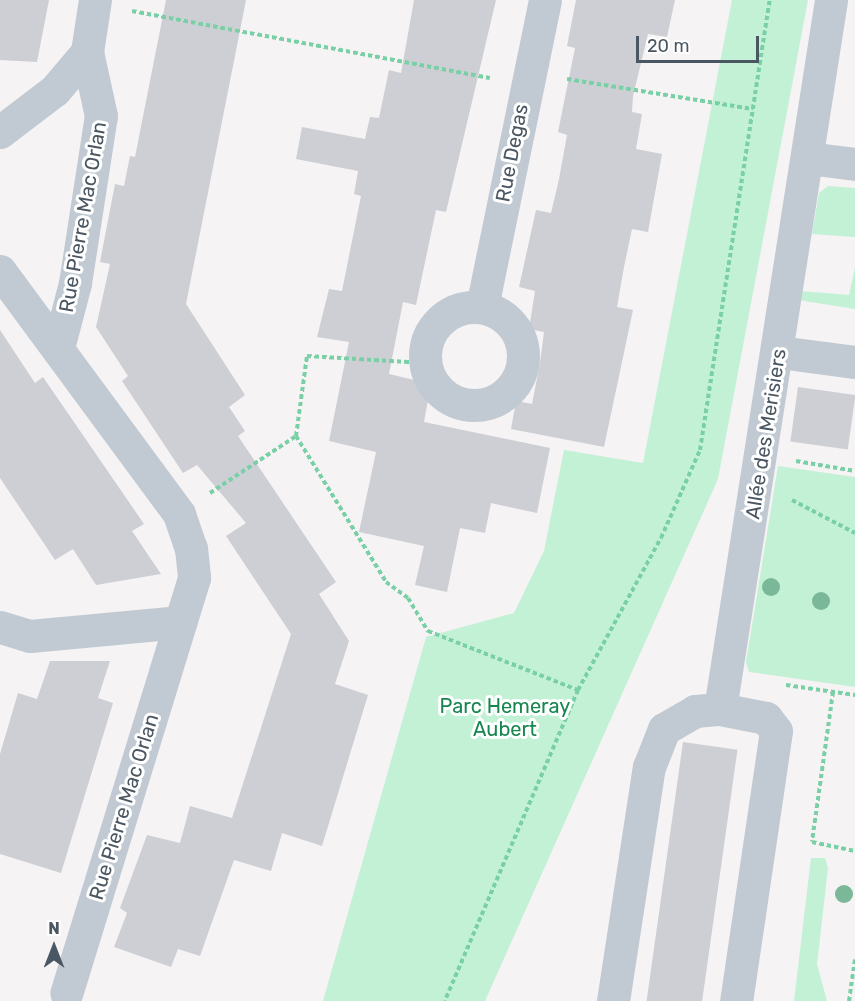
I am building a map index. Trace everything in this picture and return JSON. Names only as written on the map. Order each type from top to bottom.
[{"type":"street","name":"Rue Degas","points":[[482,307],[545,0]]},
{"type":"street","name":"Allée des Merisiers","points":[[720,709],[779,352],[831,0]]},
{"type":"street","points":[[0,132],[55,90],[87,52],[94,2]]},
{"type":"street","name":"Rue Pierre Mac Orlan","points":[[58,348],[75,283],[101,116],[87,52]]},
{"type":"street","points":[[808,158],[855,164]]},
{"type":"street","name":"Rue Pierre Mac Orlan","points":[[0,271],[179,514],[191,548],[194,578],[66,993]]},
{"type":"street","points":[[482,307],[498,312],[520,336],[522,369],[503,397],[471,405],[455,401],[441,393],[425,363],[425,347],[439,321],[459,309],[482,307]]},
{"type":"street","points":[[779,352],[855,362]]},
{"type":"street","points":[[0,627],[30,636],[180,622]]},
{"type":"street","points":[[613,1001],[649,767],[664,729],[695,711],[720,709],[766,718],[776,731],[736,1001]]},
{"type":"path","points":[[445,1001],[578,690],[661,538],[700,450],[770,0]]},
{"type":"path","points":[[94,2],[527,79],[753,108]]},
{"type":"path","points":[[425,363],[308,356],[296,436],[386,582],[408,598],[428,631],[578,690]]},
{"type":"path","points":[[179,514],[296,436]]},
{"type":"path","points":[[762,456],[855,471]]},
{"type":"path","points":[[786,497],[855,533]]},
{"type":"path","points":[[725,676],[855,694]]},
{"type":"path","points":[[833,692],[812,842],[855,851]]},
{"type":"path","points":[[849,1001],[855,959]]},
{"type":"green space","name":"Parc Hemeray Aubert","points":[[732,0],[808,0],[718,479],[485,1001],[323,1001],[426,637],[514,613],[544,551],[564,450],[643,463]]},
{"type":"green space","points":[[828,186],[855,188],[855,237],[812,234],[819,193]]},
{"type":"green space","points":[[855,267],[855,309],[798,300],[801,291],[849,295]]},
{"type":"green space","points":[[778,466],[855,477],[855,687],[749,672],[746,662]]},
{"type":"green space","points":[[811,858],[825,858],[828,868],[817,964],[827,1001],[794,1001]]},
{"type":"building","points":[[0,0],[49,0],[37,62],[0,60]]},
{"type":"building","points":[[166,0],[246,0],[186,304],[245,395],[229,407],[245,431],[238,436],[336,582],[319,594],[349,641],[335,684],[368,695],[322,846],[282,833],[271,871],[234,860],[200,956],[178,949],[171,967],[114,947],[127,913],[120,908],[147,835],[180,843],[190,806],[232,818],[291,634],[226,536],[246,523],[197,465],[183,473],[122,381],[128,376],[96,327],[110,264],[100,262],[115,184],[124,186],[130,156],[135,157]]},
{"type":"building","points":[[414,0],[496,0],[446,212],[436,210],[416,305],[403,302],[389,374],[431,384],[424,422],[550,448],[537,513],[491,503],[485,533],[460,528],[447,592],[415,585],[424,546],[359,532],[376,452],[329,441],[349,342],[317,337],[329,289],[342,291],[361,196],[354,194],[358,171],[296,159],[302,127],[365,139],[370,117],[379,118],[389,70],[401,73]]},
{"type":"building","points":[[576,0],[675,0],[667,37],[648,34],[633,96],[632,112],[642,114],[636,149],[662,154],[648,232],[632,229],[624,267],[617,307],[633,310],[604,447],[511,429],[516,401],[532,404],[540,363],[544,332],[529,329],[535,291],[519,287],[536,210],[551,213],[559,179],[567,135],[558,132],[575,48],[567,46]]},
{"type":"building","points":[[0,330],[35,383],[43,377],[144,524],[132,531],[161,574],[96,585],[73,549],[55,560],[0,478]]},
{"type":"building","points":[[798,387],[855,395],[848,450],[790,441]]},
{"type":"building","points":[[50,661],[110,661],[98,698],[113,703],[61,873],[0,854],[0,754],[18,693],[37,699]]},
{"type":"building","points":[[683,742],[737,750],[702,1001],[647,1001]]}]
